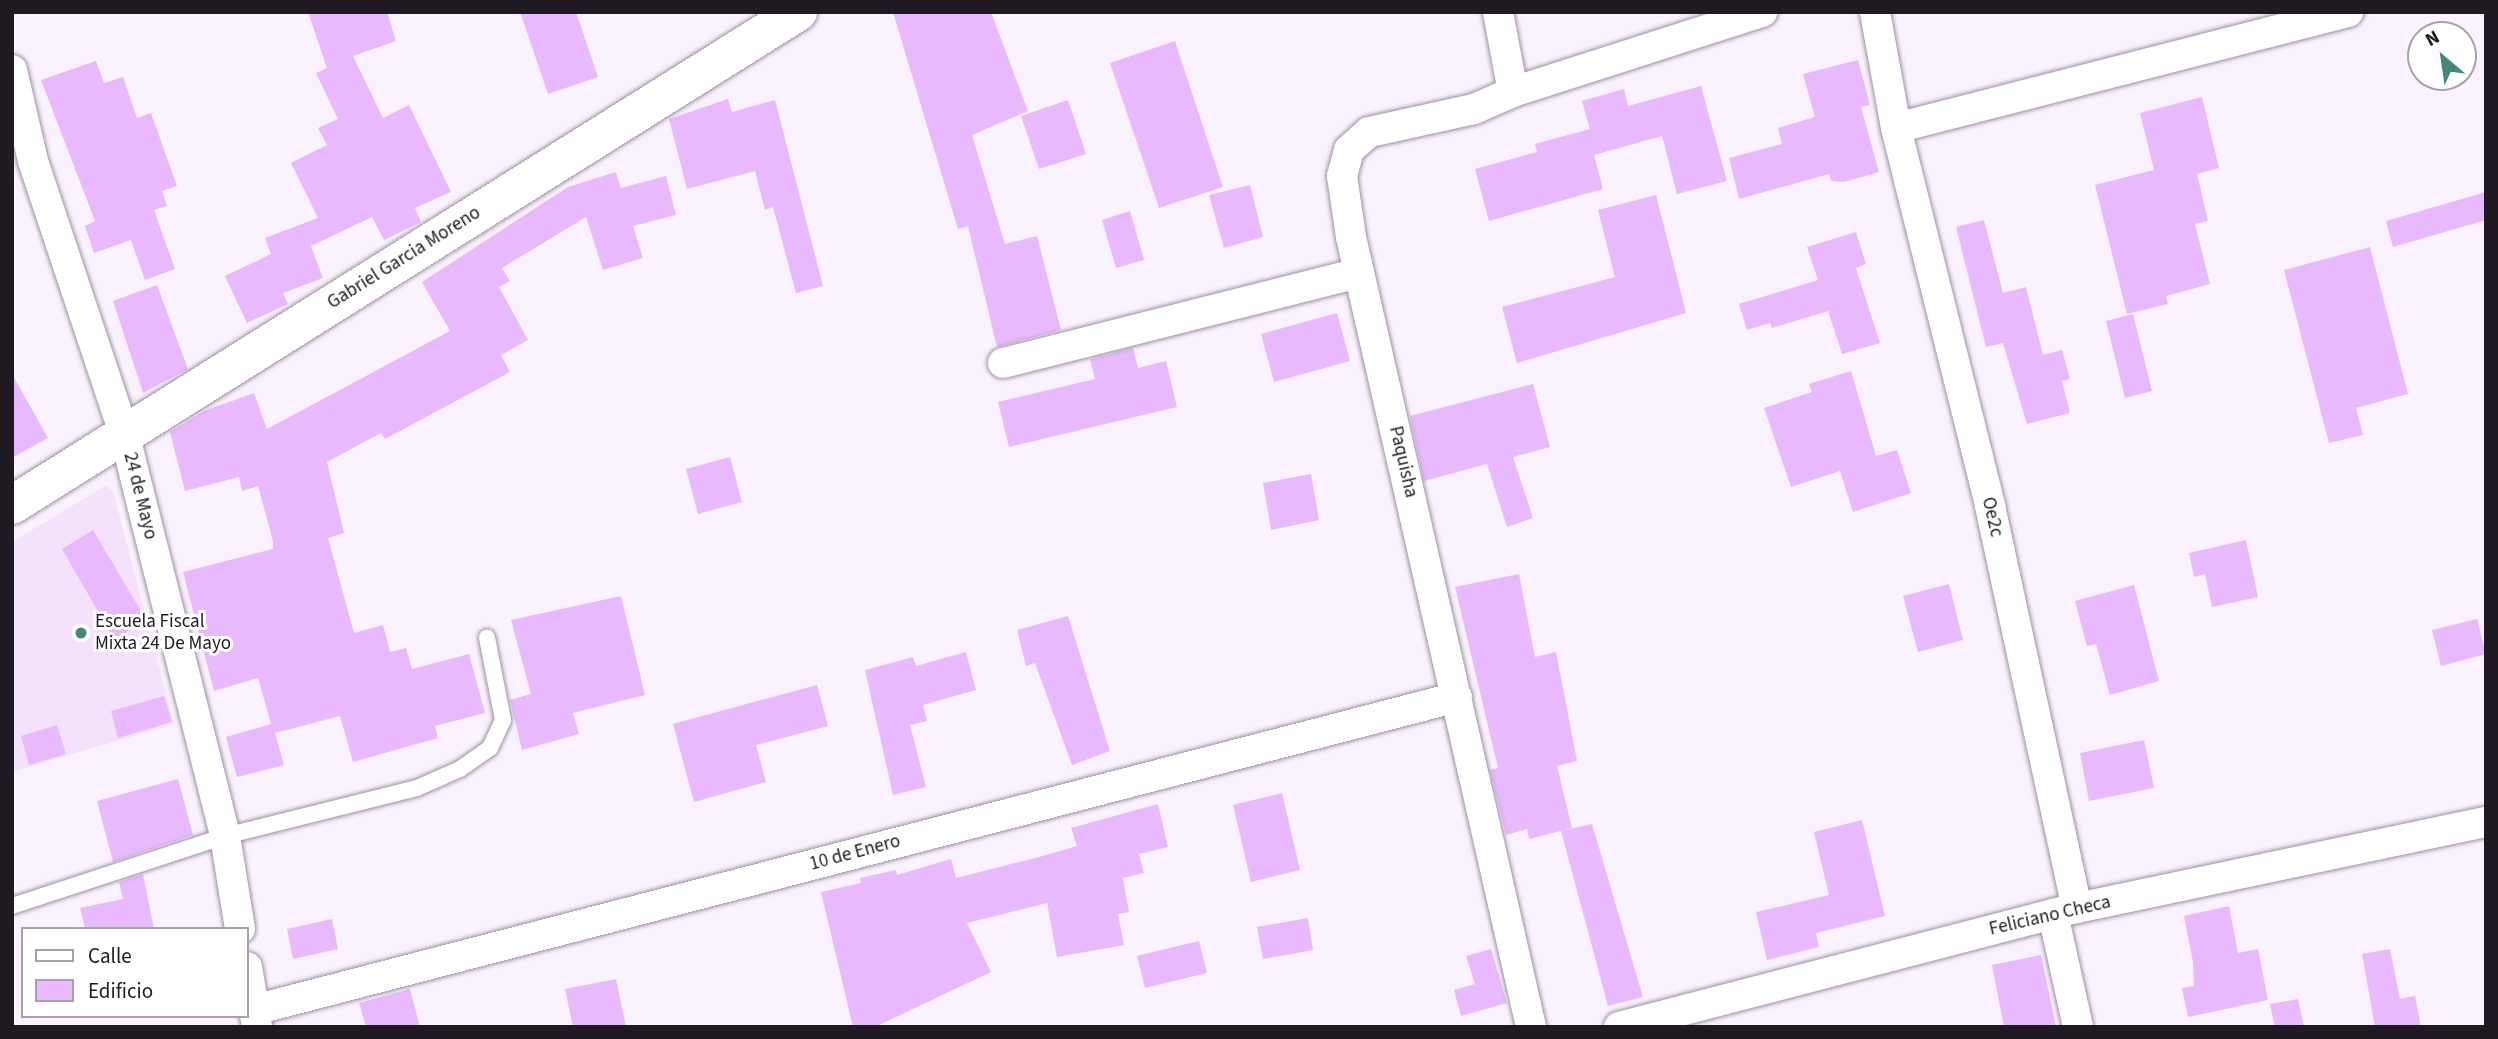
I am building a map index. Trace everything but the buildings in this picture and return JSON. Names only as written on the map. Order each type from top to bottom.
[{"type":"street","name":"Gabriel Garcia Moreno","points":[[12,505],[798,12]]},
{"type":"street","points":[[1498,12],[1513,92]]},
{"type":"street","name":"Paquisha","points":[[1531,1027],[1359,273],[1342,176],[1349,150],[1369,132],[1474,109],[1513,92],[1762,12]]},
{"type":"street","name":"Oe2c","points":[[1875,12],[1896,128],[1990,506],[2065,911],[2078,1027]]},
{"type":"street","points":[[1896,128],[2348,12]]},
{"type":"street","name":"24 de Mayo","points":[[12,70],[23,164],[124,433],[225,836],[240,927]]},
{"type":"street","points":[[1003,363],[1359,273]]},
{"type":"street","name":"10 de Enero","points":[[255,1018],[1457,697]]},
{"type":"street","name":"Feliciano Checa","points":[[1619,1027],[2065,911],[2486,822]]},
{"type":"street","points":[[248,973],[255,1018]]},
{"type":"lane","points":[[12,906],[225,836],[417,788],[490,748],[503,720],[486,638]]},
{"type":"shaded area","name":"Escuela Fiscal Mixta 24 De Mayo","points":[[105,486],[113,491],[174,724],[12,772],[12,542]]},
{"type":"place","name":"Escuela Fiscal Mixta 24 De Mayo","points":[[81,633]]}]
